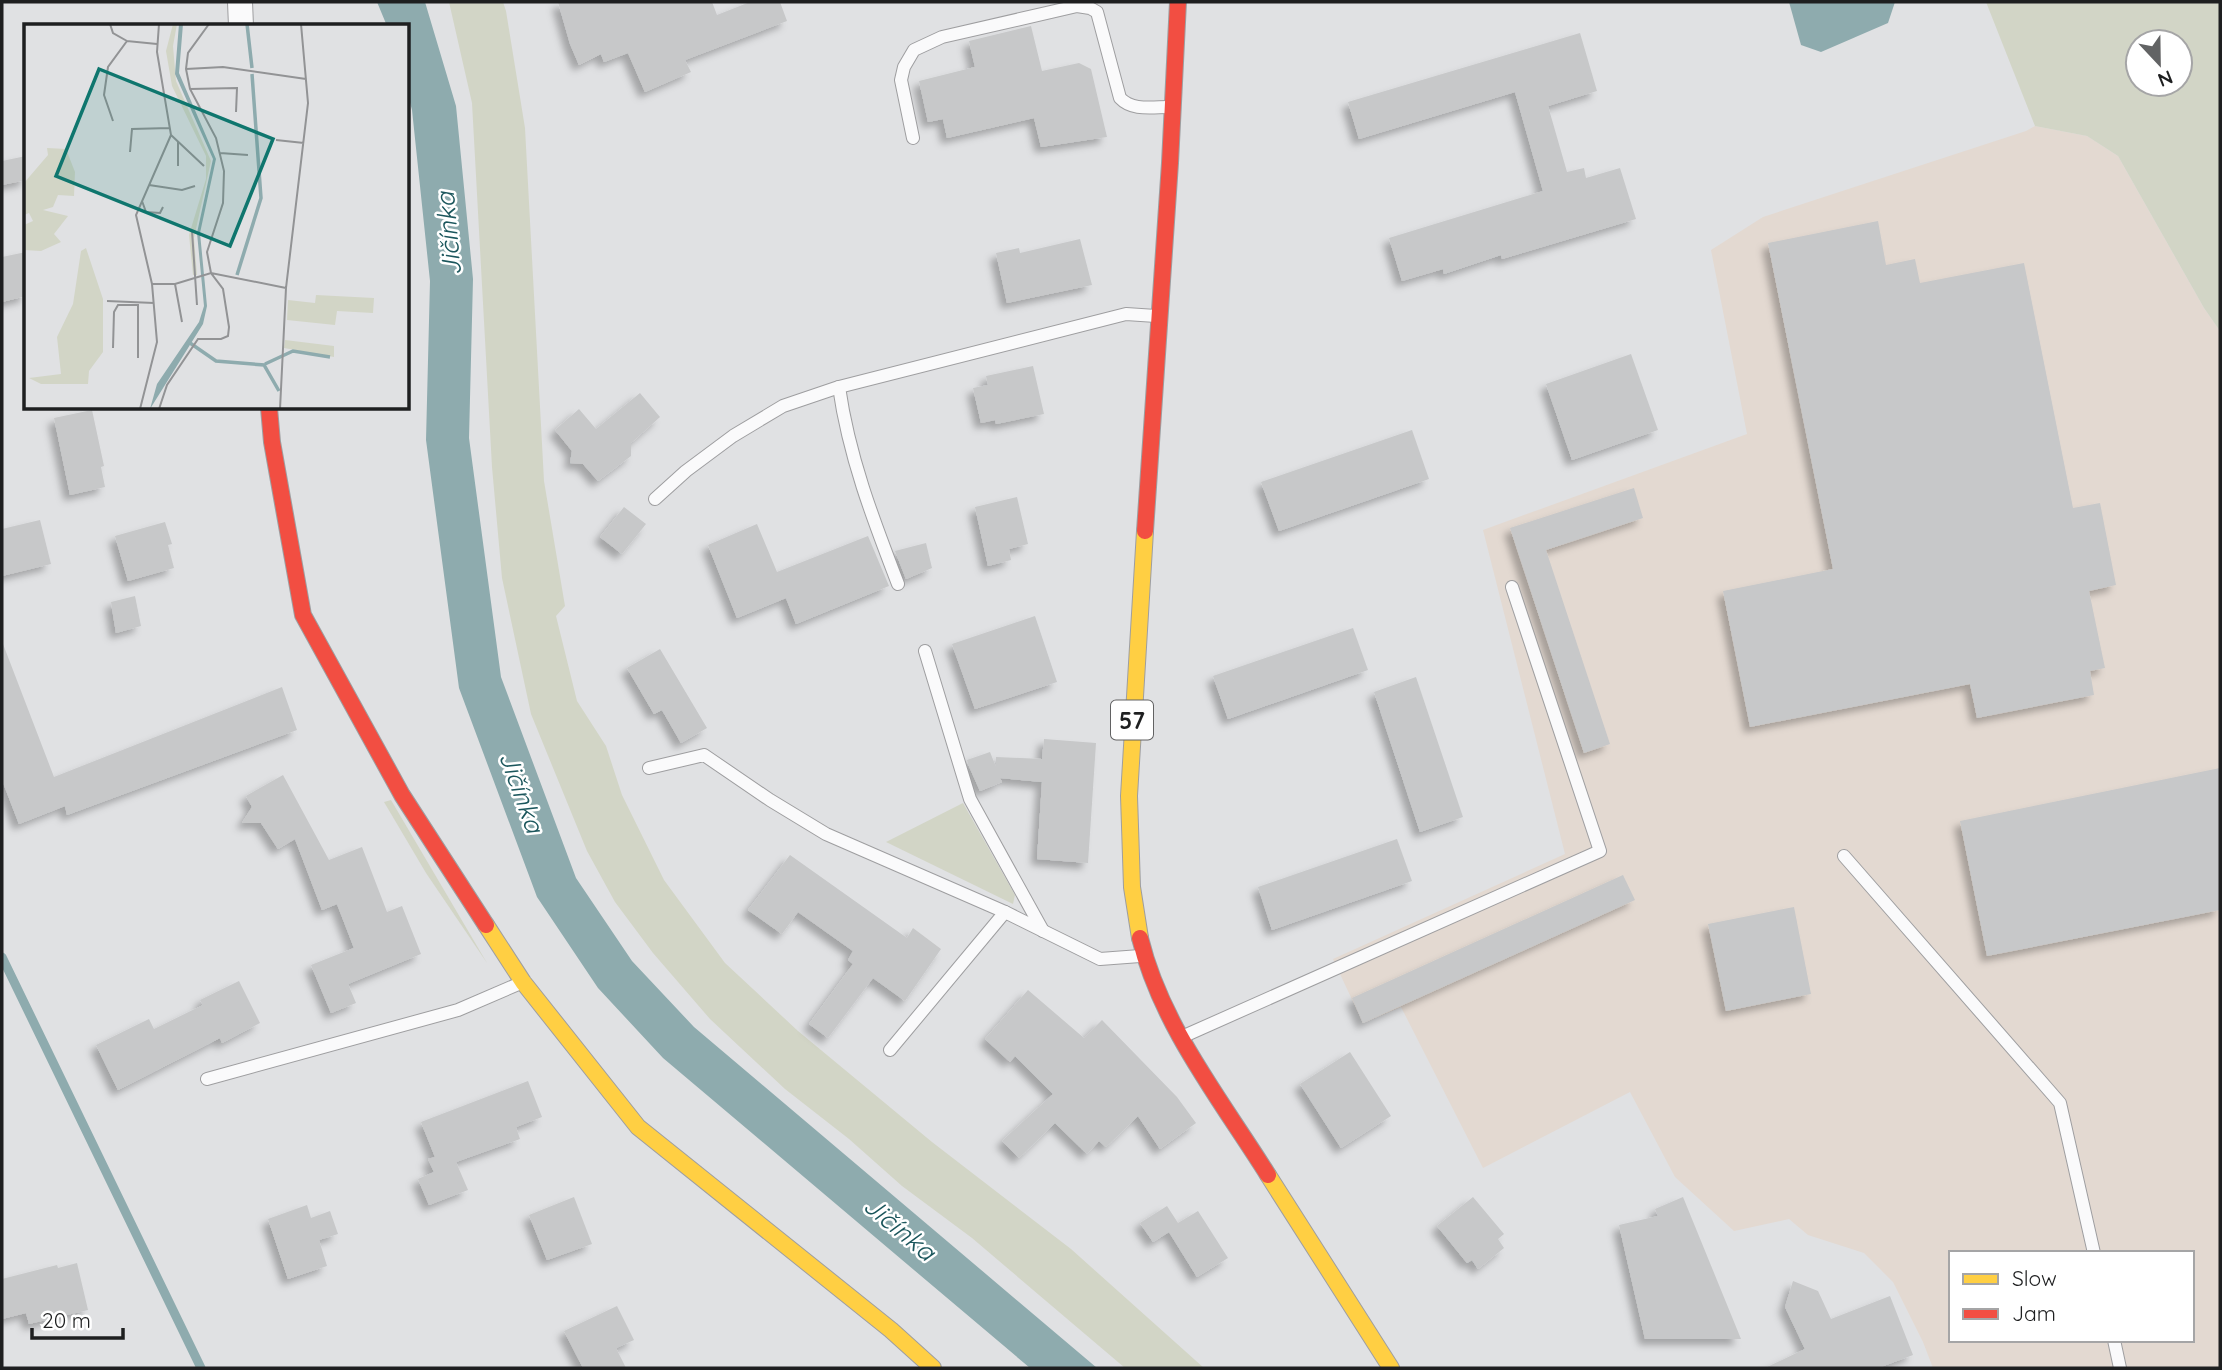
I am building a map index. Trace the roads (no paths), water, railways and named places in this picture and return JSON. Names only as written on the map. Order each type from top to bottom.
[{"type":"main road","name":"57","points":[[1178,2],[1129,773],[1128,866],[1134,911],[1144,956],[1181,1038],[1391,1368]]},
{"type":"main road","points":[[269,410],[272,442],[303,615],[402,795],[523,982],[638,1127],[891,1330],[933,1368]]},
{"type":"street","points":[[240,2],[241,24]]},
{"type":"lane","points":[[913,138],[901,80],[904,67],[914,50],[942,37],[1077,6],[1097,12],[1120,98],[1126,105],[1173,107]]},
{"type":"lane","points":[[655,499],[686,471],[733,436],[783,406],[839,387],[1126,314],[1160,316]]},
{"type":"lane","points":[[839,387],[845,429],[858,476],[898,584]]},
{"type":"lane","points":[[1181,1038],[1600,851],[1512,587]]},
{"type":"lane","points":[[925,651],[970,799],[1043,931]]},
{"type":"lane","points":[[649,768],[704,755],[826,834],[1005,912],[1100,959],[1144,956]]},
{"type":"lane","points":[[1844,856],[2060,1103],[2094,1251]]},
{"type":"lane","points":[[890,1050],[1005,912]]},
{"type":"lane","points":[[207,1079],[458,1010],[523,982]]},
{"type":"lane","points":[[2114,1342],[2120,1368]]},
{"type":"water","name":"Jičínka","points":[[377,2],[425,2],[456,106],[473,279],[469,438],[501,677],[576,878],[632,961],[694,1027],[1097,1368],[1030,1368],[663,1058],[598,988],[537,897],[459,688],[426,440],[430,281],[410,102],[410,24],[386,24]]},
{"type":"water","points":[[1789,2],[1895,2],[1888,23],[1821,52],[1801,45]]},
{"type":"waterway","points":[[2,957],[201,1368]]}]
